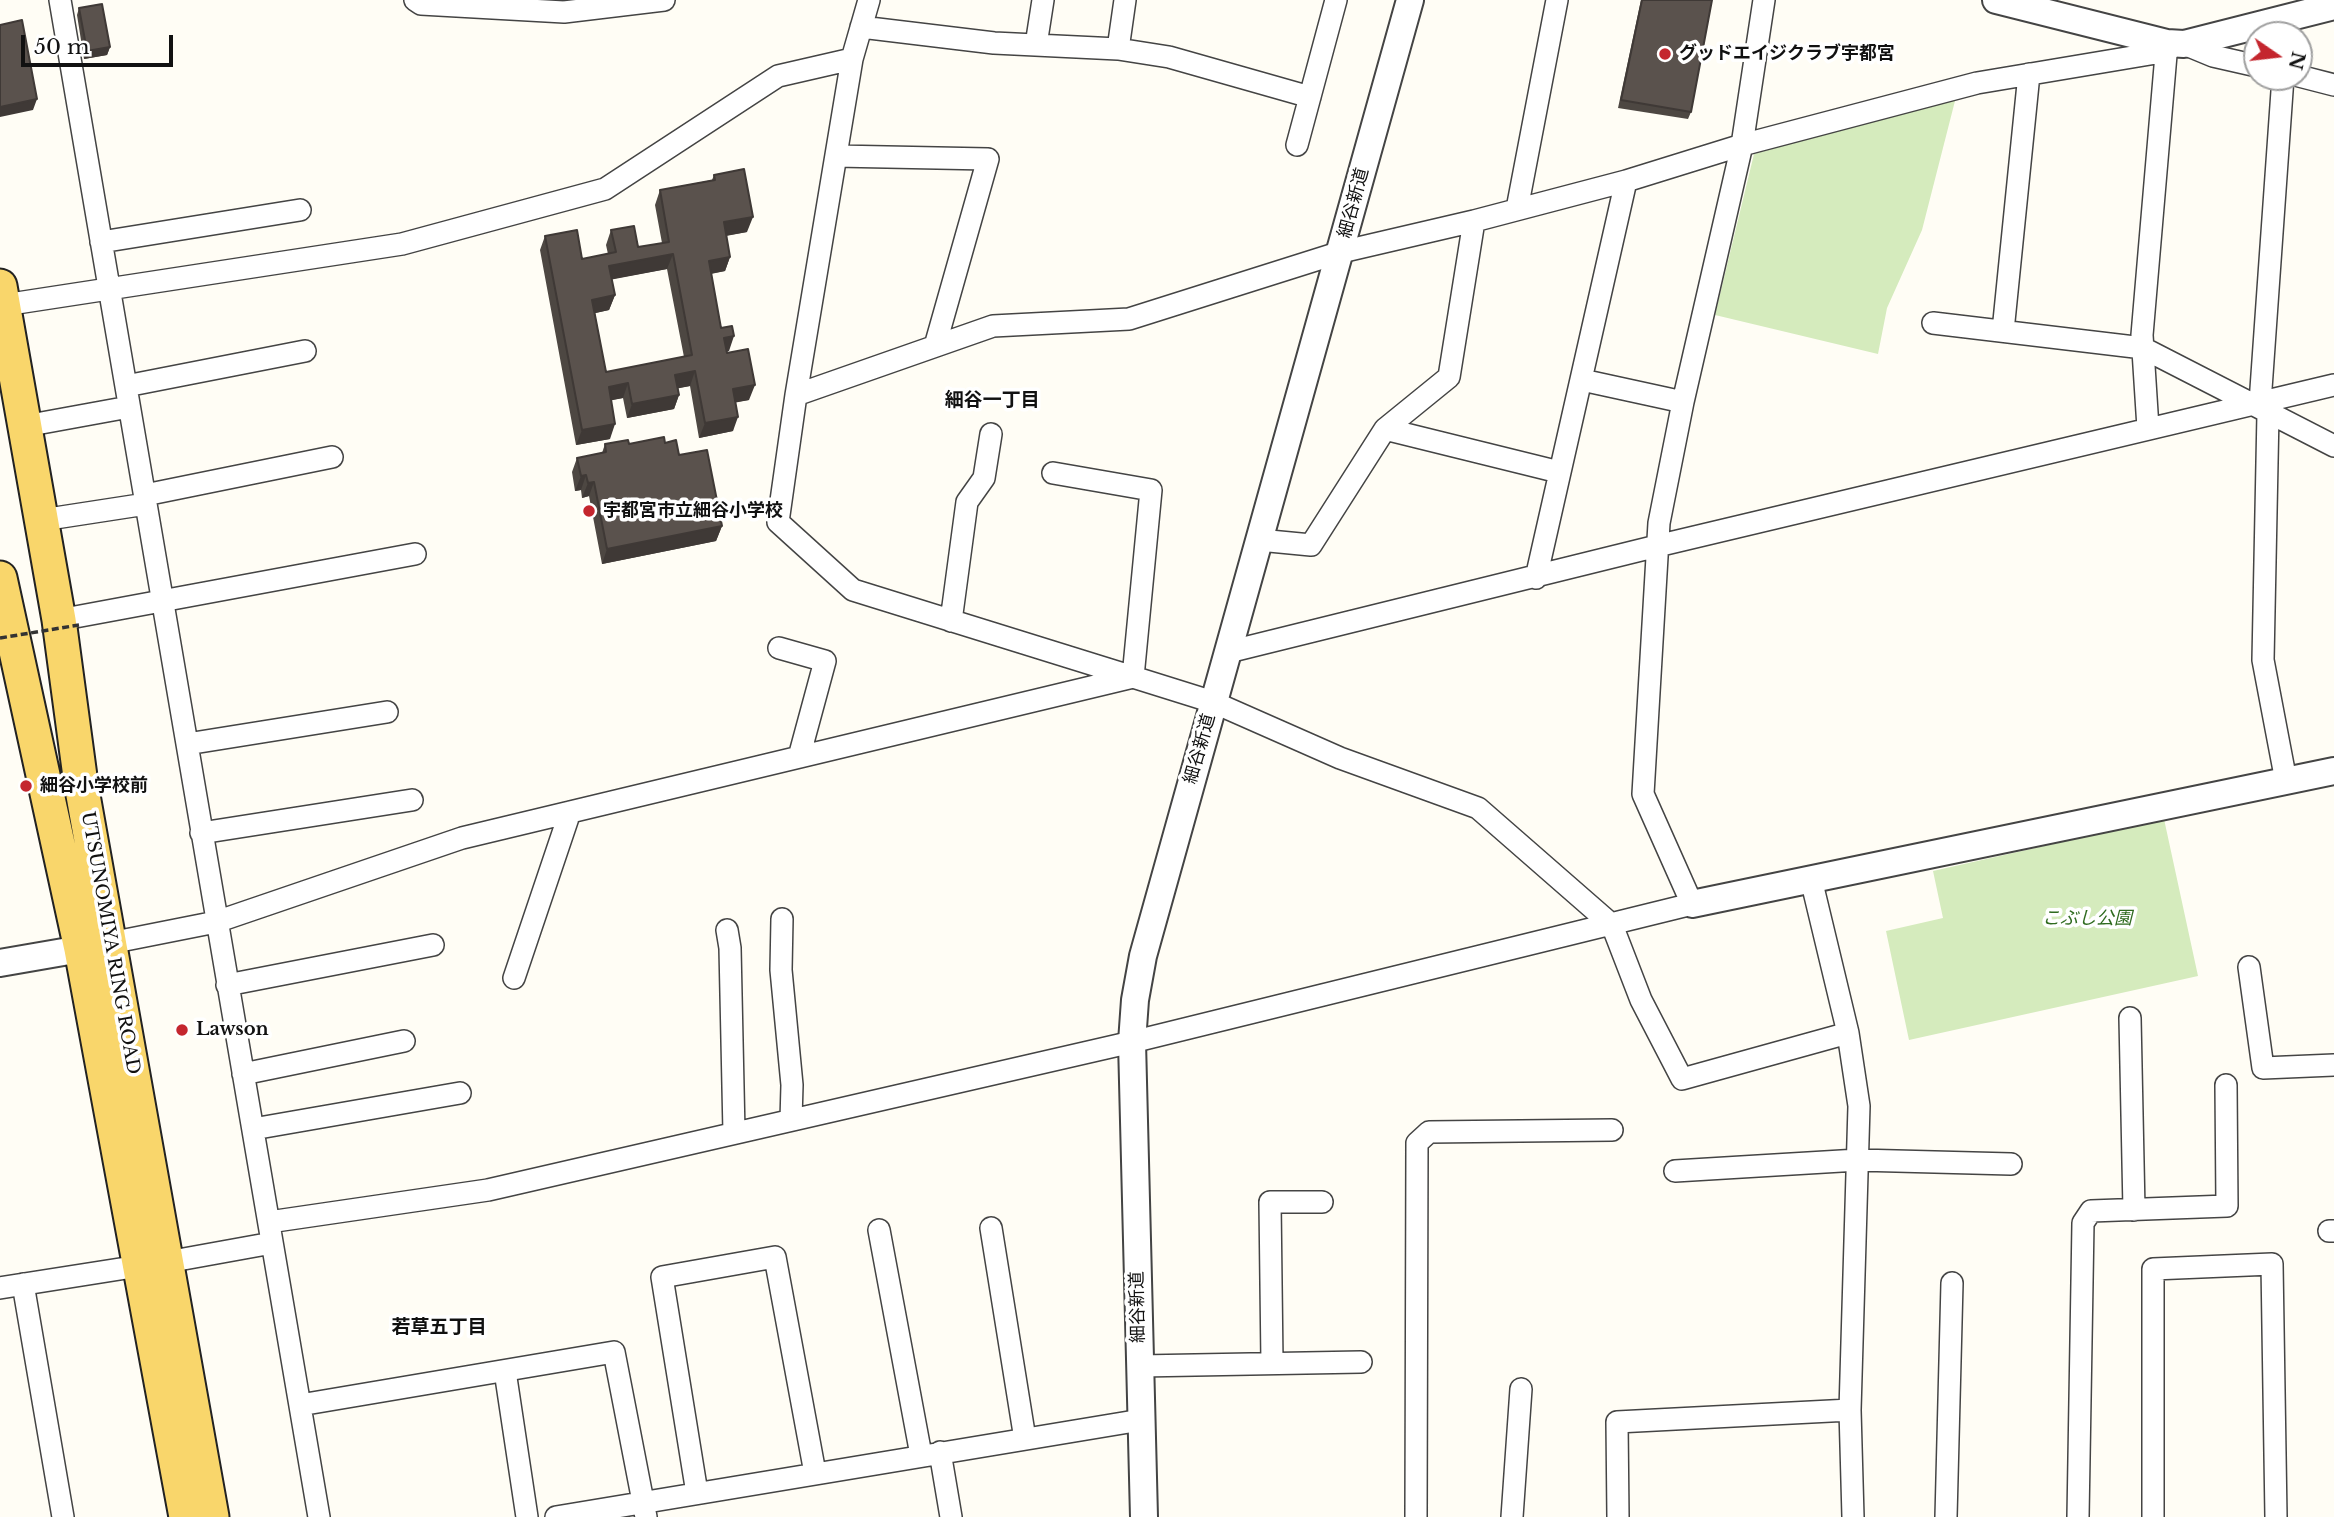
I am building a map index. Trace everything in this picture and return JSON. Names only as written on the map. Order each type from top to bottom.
[{"type":"main road","name":"UTSUNOMIYA RING ROAD","points":[[2,296],[42,520],[69,622],[96,946],[153,1264],[186,1517]]},
{"type":"main road","name":"UTSUNOMIYA RING ROAD","points":[[0,578],[3,631],[96,946]]},
{"type":"main road","name":"UTSUNOMIYA RING ROAD","points":[[153,1264],[197,1436],[212,1517]]},
{"type":"main road","points":[[197,1436],[225,1494],[231,1517]]},
{"type":"main road","points":[[175,1517],[180,1485]]},
{"type":"street","points":[[60,0],[319,1517]]},
{"type":"street","points":[[415,0],[421,4],[565,12],[664,0]]},
{"type":"street","points":[[1036,45],[1043,0]]},
{"type":"street","points":[[1118,49],[1125,0]]},
{"type":"street","points":[[1297,145],[1334,0]]},
{"type":"street","name":"細谷新道","points":[[1144,1517],[1132,1042],[1143,956],[1410,0]]},
{"type":"street","points":[[1517,209],[1557,0]]},
{"type":"street","points":[[1692,904],[1643,794],[1657,546],[1659,523],[1683,402],[1742,145],[1764,0]]},
{"type":"street","points":[[1996,0],[2243,63]]},
{"type":"street","points":[[862,1],[861,27],[852,59],[796,395],[778,522],[853,590],[1213,702],[1340,758],[1478,808],[1612,925],[1642,1000],[1682,1079],[1848,1033]]},
{"type":"street","points":[[796,395],[993,326],[1129,320],[1341,252],[1626,181],[1742,145],[1977,83],[2173,46],[2334,6]]},
{"type":"street","points":[[861,27],[925,36],[1118,49],[1169,57],[1310,97]]},
{"type":"street","points":[[2148,428],[2142,335],[2173,46]]},
{"type":"street","points":[[2,296],[108,288],[402,244],[605,188],[778,76],[852,59]]},
{"type":"street","points":[[2003,331],[2029,74]]},
{"type":"street","points":[[2313,80],[2334,85]]},
{"type":"street","points":[[2282,91],[2260,407],[2263,660],[2287,780]]},
{"type":"street","points":[[836,156],[988,159],[935,346]]},
{"type":"street","points":[[1536,578],[1626,181]]},
{"type":"street","points":[[101,242],[300,210]]},
{"type":"street","points":[[1259,540],[1311,545],[1385,429],[1449,377],[1474,221]]},
{"type":"street","points":[[1933,323],[2143,348],[2334,446]]},
{"type":"street","points":[[126,386],[305,351]]},
{"type":"street","points":[[1582,380],[1683,402]]},
{"type":"street","points":[[1228,652],[2148,428],[2260,407],[2334,385]]},
{"type":"street","points":[[25,426],[129,407]]},
{"type":"street","points":[[1385,429],[1559,472]]},
{"type":"street","points":[[951,621],[967,502],[984,478],[991,433]]},
{"type":"street","points":[[42,520],[332,457]]},
{"type":"street","points":[[1053,473],[1151,489],[1133,677]]},
{"type":"street","points":[[69,622],[415,554]]},
{"type":"street","points":[[779,648],[824,661],[799,757]]},
{"type":"street","points":[[0,963],[216,922],[462,838],[1133,677]]},
{"type":"street","points":[[187,744],[387,712]]},
{"type":"street","points":[[0,1288],[153,1264],[271,1233],[488,1190],[1132,1042],[1692,904],[2334,771]]},
{"type":"street","points":[[201,833],[412,800]]},
{"type":"street","points":[[514,978],[570,812]]},
{"type":"street","points":[[1811,879],[1848,1033],[1859,1106],[1850,1410],[1853,1517]]},
{"type":"street","points":[[782,919],[781,970],[792,1085],[791,1120]]},
{"type":"street","points":[[727,930],[730,948],[734,1133]]},
{"type":"street","points":[[227,985],[433,945]]},
{"type":"street","points":[[2249,967],[2263,1068],[2334,1065]]},
{"type":"street","points":[[2130,1018],[2134,1210]]},
{"type":"street","points":[[243,1074],[404,1041]]},
{"type":"street","points":[[2077,1517],[2083,1223],[2091,1211],[2227,1206],[2226,1085]]},
{"type":"street","points":[[253,1129],[460,1093]]},
{"type":"street","points":[[1416,1517],[1417,1143],[1429,1132],[1612,1130]]},
{"type":"street","points":[[1675,1171],[1858,1160],[2011,1164]]},
{"type":"street","points":[[1272,1363],[1270,1202],[1322,1202]]},
{"type":"street","points":[[991,1228],[1025,1439]]},
{"type":"street","points":[[879,1230],[930,1454],[951,1517]]},
{"type":"street","points":[[697,1493],[662,1277],[775,1257],[815,1473]]},
{"type":"street","points":[[2153,1517],[2153,1269],[2272,1264],[2276,1517]]},
{"type":"street","points":[[1946,1517],[1952,1283]]},
{"type":"street","points":[[23,1284],[63,1517]]},
{"type":"street","points":[[300,1405],[614,1352],[644,1509]]},
{"type":"street","points":[[1140,1366],[1361,1362]]},
{"type":"street","points":[[505,1371],[527,1517]]},
{"type":"street","points":[[1512,1517],[1521,1389]]},
{"type":"street","points":[[1618,1517],[1617,1422],[1850,1410]]},
{"type":"street","points":[[556,1517],[644,1509],[697,1493],[1141,1420]]},
{"type":"path","points":[[3,631],[69,622]]},
{"type":"green space","points":[[1956,97],[1922,230],[1887,308],[1878,354],[1715,315],[1754,154]]},
{"type":"green space","name":"こぶし公園","points":[[2164,819],[2198,976],[1909,1040],[1886,931],[1943,918],[1933,871]]},
{"type":"building","name":"グッドエイジクラブ宇都宮","points":[[1642,0],[1712,0],[1691,112],[1621,100]]},
{"type":"building","points":[[102,4],[110,47],[87,51],[79,8]]},
{"type":"building","points":[[22,20],[37,99],[0,107],[0,25]]},
{"type":"building","points":[[744,169],[753,217],[724,222],[730,257],[709,261],[721,328],[732,326],[734,336],[724,338],[727,353],[748,349],[755,385],[733,389],[738,417],[705,423],[695,371],[675,375],[679,395],[632,404],[628,383],[609,387],[615,424],[582,430],[545,236],[577,230],[582,259],[616,252],[611,230],[634,226],[638,247],[669,242],[660,190],[715,180],[714,175]],"holes":[[[673,254],[692,355],[606,372],[592,300],[615,295],[609,266]]]},
{"type":"building","points":[[664,437],[665,443],[676,440],[679,455],[707,450],[722,526],[607,549],[594,482],[588,483],[586,475],[581,476],[577,458],[606,452],[605,444],[628,440],[629,444]]},
{"type":"place","name":"グッドエイジクラブ宇都宮","points":[[1665,54]]},
{"type":"place","name":"宇都宮市立細谷小学校","points":[[589,511]]},
{"type":"place","name":"細谷小学校前","points":[[26,786]]},
{"type":"place","name":"Lawson","points":[[182,1030]]},
{"type":"district","name":"細谷一丁目","points":[[992,401]]},
{"type":"district","name":"若草五丁目","points":[[439,1328]]}]
